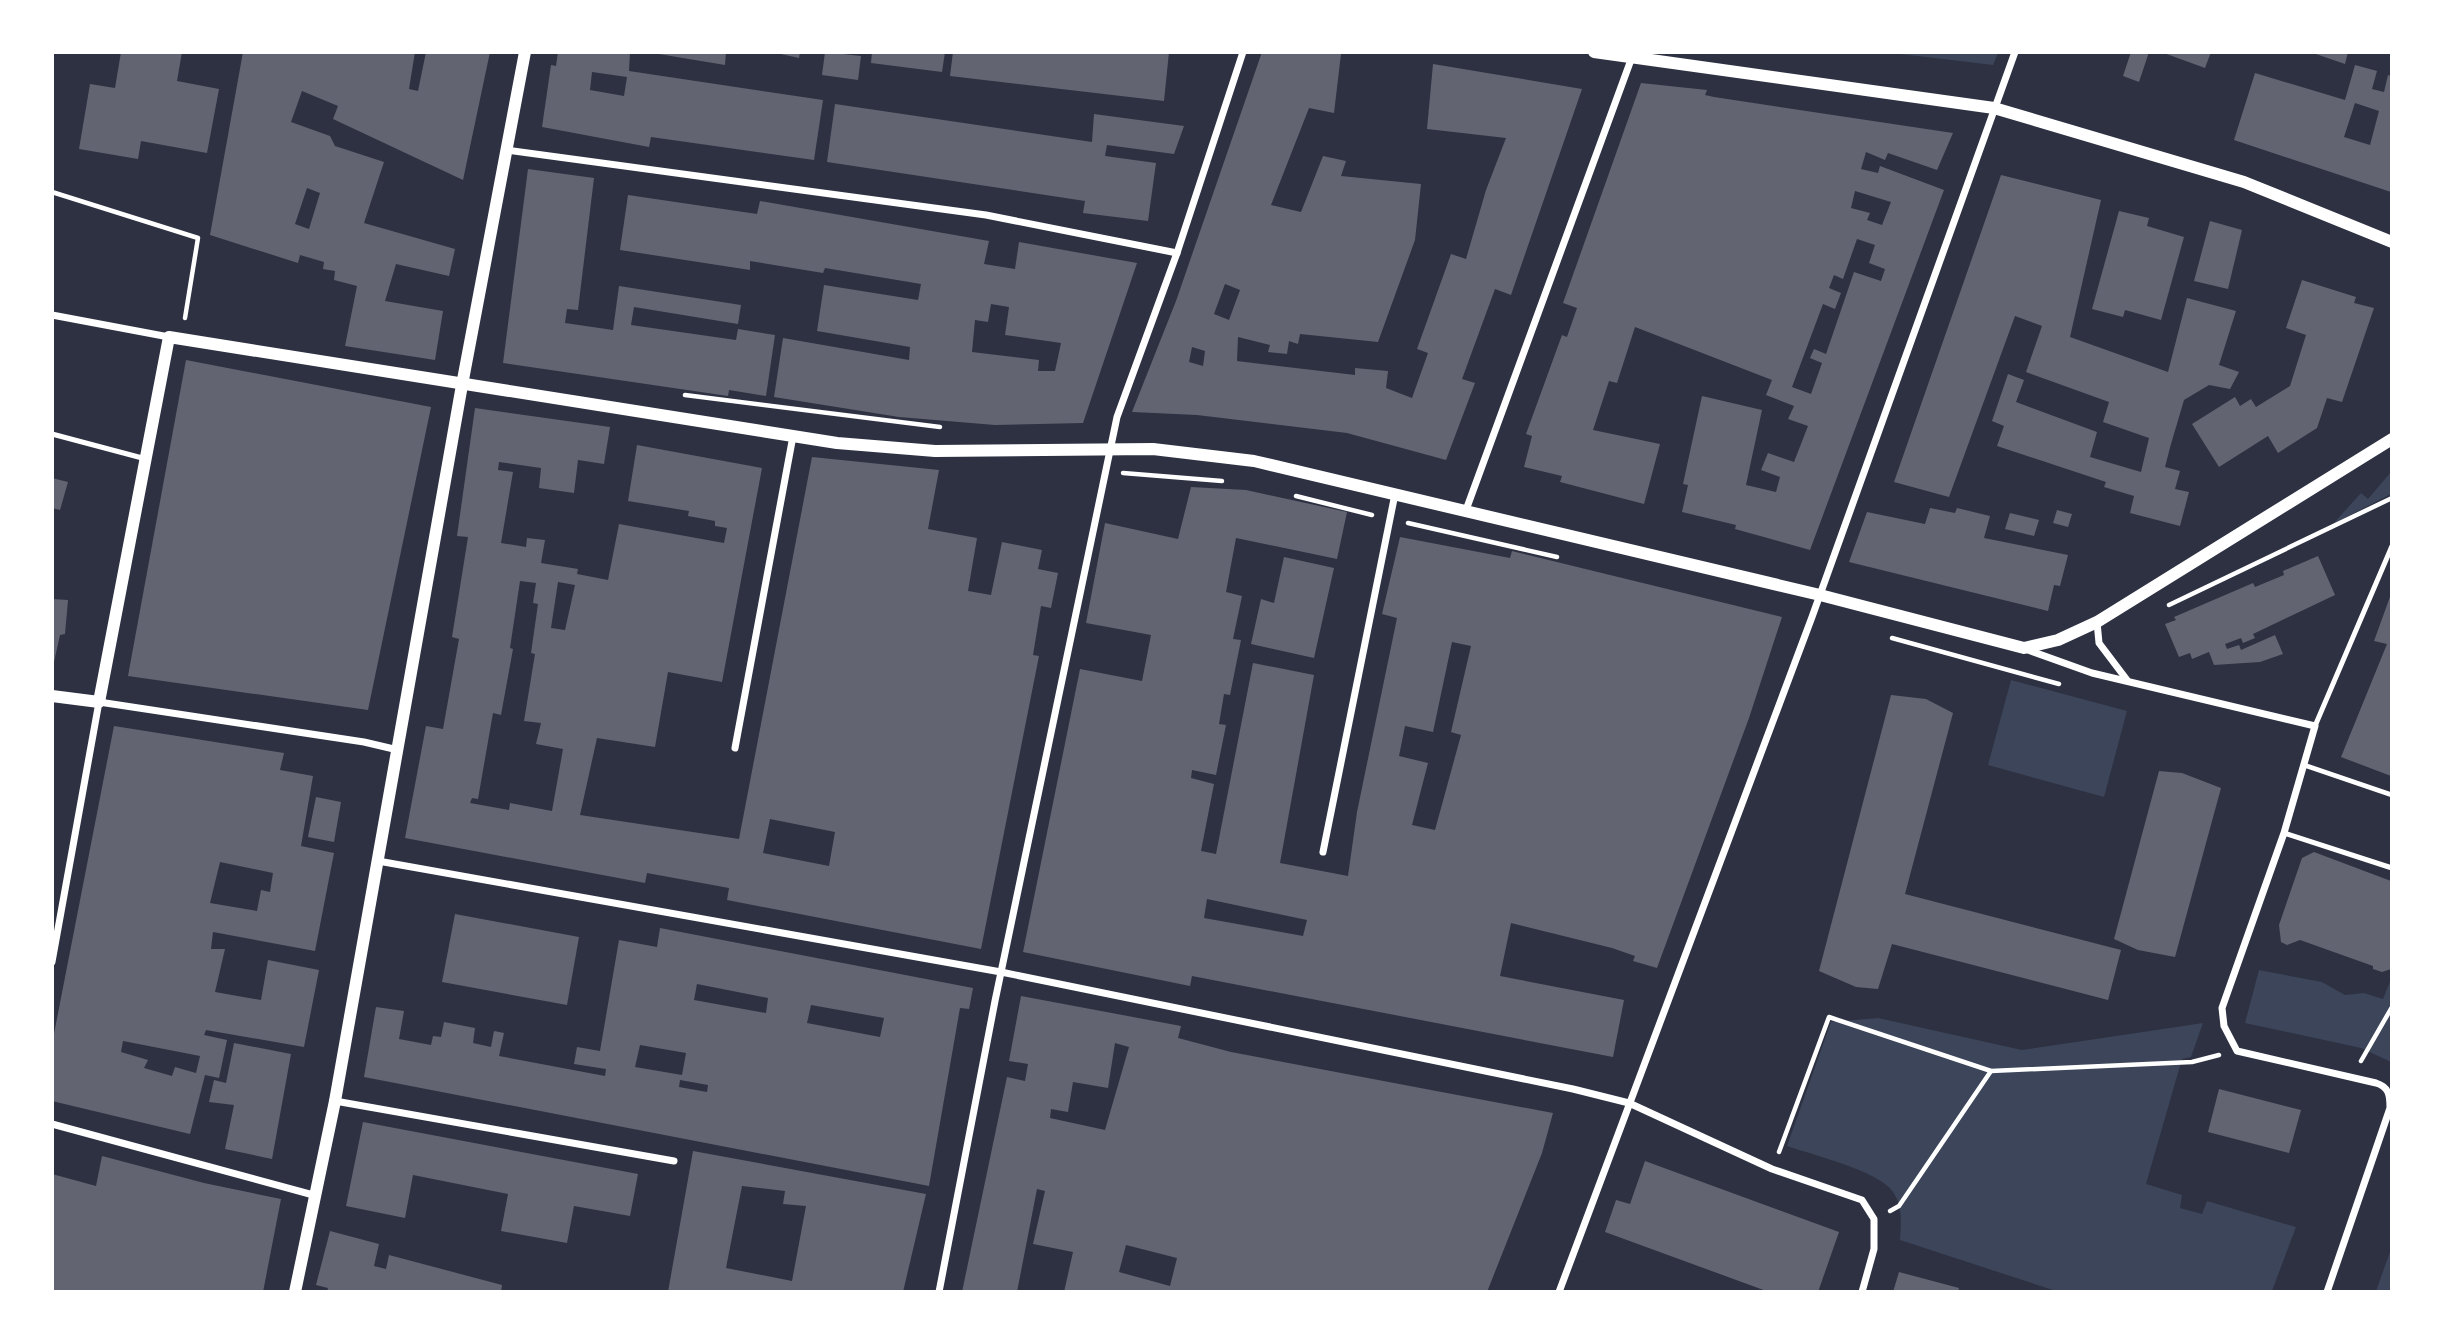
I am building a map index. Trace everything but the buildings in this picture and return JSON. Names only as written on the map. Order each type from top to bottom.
[{"type":"street","points":[[295,1292],[335,1101],[462,385],[525,52]]},
{"type":"street","points":[[939,1292],[1001,972],[1117,417],[1177,253],[1243,52]]},
{"type":"street","points":[[1594,52],[1633,55],[1994,108],[2244,182],[2385,236],[2392,250]]},
{"type":"street","points":[[1559,1292],[1820,595],[2015,52]]},
{"type":"street","points":[[1466,510],[1633,55]]},
{"type":"street","points":[[506,150],[986,215],[1177,253]]},
{"type":"street","points":[[52,316],[462,385],[793,436],[935,452],[1153,449],[1254,461],[1820,595],[2024,648],[2092,673],[2315,726],[2284,833],[2222,1008],[2224,1026],[2237,1051],[2384,1085],[2390,1095],[2390,1108],[2327,1292]]},
{"type":"street","points":[[52,962],[169,337]]},
{"type":"street","points":[[735,748],[793,436]]},
{"type":"street","points":[[2024,648],[2058,640],[2097,622],[2392,439]]},
{"type":"street","points":[[1323,852],[1395,494]]},
{"type":"street","points":[[2097,622],[2099,643],[2113,665],[2128,681]]},
{"type":"street","points":[[52,696],[363,742],[398,750]]},
{"type":"street","points":[[378,861],[1001,972],[1573,1089],[1629,1103],[1772,1169],[1862,1200],[1874,1219],[1874,1249],[1862,1292]]},
{"type":"street","points":[[335,1101],[674,1161]]},
{"type":"street","points":[[52,1124],[317,1196]]},
{"type":"lane","points":[[52,434],[146,459]]},
{"type":"lane","points":[[2315,726],[2392,546]]},
{"type":"lane","points":[[2304,765],[2392,795]]},
{"type":"lane","points":[[2284,833],[2392,868]]},
{"type":"path","points":[[52,192],[198,238],[184,326]]},
{"type":"path","points":[[676,393],[951,429]]},
{"type":"path","points":[[1114,474],[1234,482]]},
{"type":"path","points":[[1286,493],[1560,558]]},
{"type":"path","points":[[2159,610],[2392,498]]},
{"type":"path","points":[[1878,635],[2062,684]]},
{"type":"path","points":[[2356,1078],[2361,1061],[2392,1007]]},
{"type":"path","points":[[1772,1169],[1829,1017],[1991,1070],[2192,1062],[2237,1051]]},
{"type":"path","points":[[1874,1219],[1899,1206],[1991,1070]]},
{"type":"shaded area","points":[[1892,53],[1998,53],[1993,65]]},
{"type":"shaded area","points":[[2391,472],[2391,494],[2333,524],[2361,493],[2368,499]]},
{"type":"shaded area","points":[[2011,680],[2127,711],[2104,797],[1988,765]]},
{"type":"shaded area","points":[[2259,970],[2322,982],[2345,995],[2364,993],[2383,999],[2391,979],[2391,1062],[2361,1048],[2245,1023]]},
{"type":"shaded area","points":[[1878,1018],[2022,1050],[2203,1023],[2191,1057],[2182,1059],[2146,1184],[2182,1195],[2180,1208],[2202,1214],[2207,1201],[2296,1227],[2272,1291],[2056,1291],[1900,1240],[1901,1215],[1898,1203],[1885,1184],[1860,1171],[1787,1146],[1831,1022]]},
{"type":"shaded area","points":[[2391,1249],[2391,1291],[2376,1291]]}]
